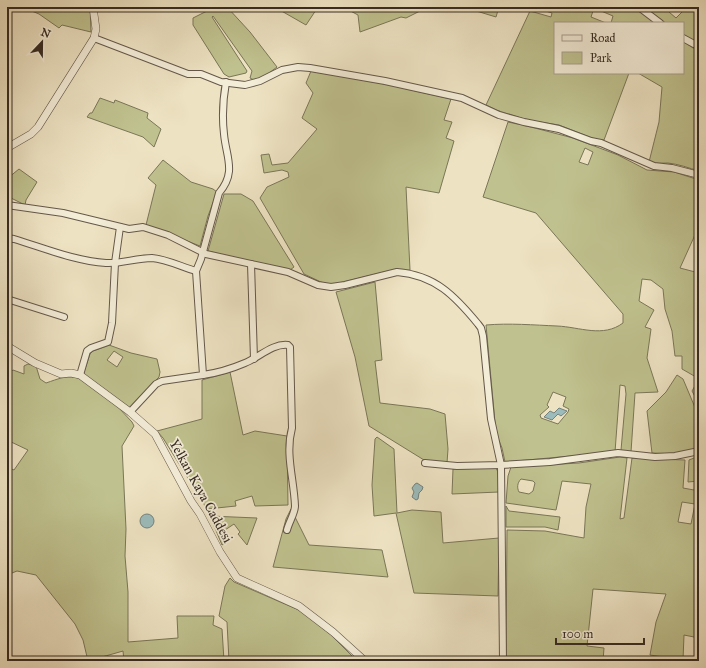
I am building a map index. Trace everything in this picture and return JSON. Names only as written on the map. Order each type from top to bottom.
[{"type":"street","points":[[7,148],[31,134],[38,127],[94,38],[96,29],[93,7]]},
{"type":"street","points":[[639,7],[659,22]]},
{"type":"street","points":[[94,38],[188,74],[201,74],[245,86],[260,82],[282,70],[298,67],[386,81],[462,98],[499,115],[559,130],[602,143],[654,166],[672,168],[699,175]]},
{"type":"street","points":[[684,39],[699,45]]},
{"type":"street","points":[[203,375],[196,271],[219,193],[224,187],[229,174],[229,157],[224,136],[223,122],[226,82]]},
{"type":"street","points":[[7,205],[63,213],[129,229],[143,227],[168,235],[206,254],[288,272],[318,285],[330,287],[345,285],[397,272],[429,279],[443,288],[473,318],[481,328],[483,336],[491,419],[501,465],[503,661]]},
{"type":"street","points":[[80,376],[87,352],[91,348],[108,342],[112,323],[114,263],[120,227]]},
{"type":"street","points":[[7,238],[69,256],[105,263],[153,258],[165,260],[196,271]]},
{"type":"street","points":[[251,264],[254,359]]},
{"type":"street","points":[[7,299],[64,317]]},
{"type":"street","points":[[130,412],[156,384],[162,380],[219,372],[254,359],[281,344],[288,345],[290,347],[292,428],[289,453],[295,507],[287,530]]},
{"type":"street","name":"Yelkan Kaya Caddesi","points":[[7,346],[35,363],[61,374],[71,372],[80,376],[130,412],[155,434],[220,552],[237,578],[299,606],[333,632],[365,661]]},
{"type":"street","points":[[425,462],[457,466],[501,465],[550,462],[618,453],[655,457],[675,456],[699,451]]},
{"type":"green space","points":[[22,7],[60,7],[72,11],[73,7],[90,7],[91,32],[62,25],[59,28],[39,14]]},
{"type":"green space","points":[[209,7],[227,7],[250,32],[277,67],[261,79],[256,81],[250,78],[252,71],[213,16],[212,17],[247,71],[246,73],[229,77],[224,74],[193,25],[193,18],[207,11],[206,9]]},
{"type":"green space","points":[[280,7],[318,7],[306,25],[278,9]]},
{"type":"green space","points":[[343,7],[428,7],[406,18],[401,17],[360,32],[358,15]]},
{"type":"green space","points":[[474,7],[499,7],[496,17],[473,10]]},
{"type":"green space","points":[[533,7],[635,7],[655,22],[611,22],[613,16],[594,8],[591,17],[604,22],[554,22],[554,74],[629,74],[604,140],[597,140],[559,125],[527,120],[496,110],[486,105],[530,11],[551,17],[552,13]]},
{"type":"green space","points":[[643,7],[673,7],[669,12],[676,18],[687,7],[699,7],[699,43],[684,36],[684,22],[665,22]]},
{"type":"green space","points":[[684,42],[693,48],[699,49],[699,171],[668,163],[649,162],[659,122],[662,87],[640,74],[684,74]]},
{"type":"green space","points":[[311,71],[385,84],[451,99],[444,120],[452,122],[446,138],[454,141],[439,193],[406,187],[410,270],[388,271],[331,285],[304,274],[260,198],[267,187],[289,177],[288,172],[282,170],[264,173],[261,155],[269,154],[272,165],[288,163],[317,129],[302,118],[313,93],[306,83]]},
{"type":"green space","points":[[100,98],[114,103],[115,100],[148,113],[147,118],[161,129],[154,147],[143,137],[87,117],[90,113],[92,113]]},
{"type":"green space","points":[[508,122],[573,138],[618,155],[647,170],[674,172],[699,180],[699,226],[680,268],[699,273],[699,404],[692,391],[696,384],[696,377],[682,369],[682,356],[675,356],[672,331],[665,309],[663,289],[651,280],[642,279],[639,301],[654,310],[645,327],[651,329],[647,358],[658,392],[635,393],[631,452],[622,452],[621,450],[626,394],[625,386],[620,385],[615,452],[505,462],[502,448],[496,433],[486,325],[513,324],[557,326],[599,331],[607,330],[623,323],[623,314],[536,213],[483,197]],"holes":[[[585,148],[593,152],[588,165],[579,162]],[[553,392],[566,397],[563,406],[569,409],[558,424],[541,418],[540,415],[549,407],[547,405]]]},
{"type":"green space","points":[[163,160],[191,182],[213,189],[217,192],[208,216],[200,246],[146,225],[156,185],[148,178]]},
{"type":"green space","points":[[19,169],[37,182],[26,200],[25,205],[7,196],[7,178]]},
{"type":"green space","points":[[224,194],[241,194],[253,201],[294,267],[290,270],[208,251]]},
{"type":"green space","points":[[375,282],[382,360],[375,361],[380,403],[430,409],[445,414],[448,449],[447,463],[424,460],[369,426],[355,357],[336,292]]},
{"type":"green space","points":[[109,345],[131,353],[157,359],[160,372],[159,377],[129,408],[83,375],[90,354],[93,351]],"holes":[[[114,351],[123,357],[117,367],[107,360]]]},
{"type":"green space","points":[[28,364],[36,366],[40,379],[46,383],[67,377],[81,379],[118,407],[134,426],[122,446],[126,529],[125,556],[128,592],[128,642],[178,638],[177,616],[214,616],[213,625],[222,629],[224,661],[124,661],[123,651],[88,661],[83,640],[75,624],[36,575],[17,571],[7,575],[7,467],[14,470],[28,450],[7,440],[7,381],[9,381],[8,374],[13,370],[24,374],[24,366]]},
{"type":"green space","points":[[230,372],[243,435],[255,431],[287,436],[288,505],[255,506],[252,496],[235,501],[236,506],[207,509],[163,438],[157,431],[202,419],[202,380]]},
{"type":"green space","points":[[677,375],[683,379],[699,417],[699,448],[677,454],[652,453],[647,411],[666,392]]},
{"type":"green space","points":[[377,437],[394,449],[397,513],[412,510],[441,512],[443,543],[499,538],[498,596],[414,593],[396,513],[374,516],[372,485],[375,439]]},
{"type":"green space","points":[[699,456],[699,481],[688,482],[689,460]]},
{"type":"green space","points":[[620,457],[627,458],[620,519],[624,518],[632,458],[685,460],[683,488],[694,490],[695,486],[699,487],[699,638],[684,635],[683,660],[650,655],[656,622],[666,594],[593,589],[587,646],[604,648],[603,661],[506,661],[507,530],[545,531],[584,538],[586,507],[591,484],[562,481],[556,510],[506,503],[508,476],[511,467],[579,463]],"holes":[[[521,479],[533,481],[535,483],[533,491],[529,494],[519,492],[518,486]],[[682,502],[695,504],[691,524],[678,522]]]},
{"type":"green space","points":[[496,468],[498,472],[499,492],[452,494],[453,469]]},
{"type":"green space","points":[[506,506],[509,511],[560,517],[558,530],[545,527],[506,527]]},
{"type":"green space","points":[[291,509],[309,545],[382,550],[388,577],[273,567],[286,519]]},
{"type":"green space","points":[[210,516],[257,518],[247,545],[238,534],[240,532],[234,524],[222,532],[228,541],[222,545]]},
{"type":"green space","points":[[230,578],[234,582],[301,611],[330,634],[357,661],[229,661],[227,622],[219,616],[225,586]]},
{"type":"water","points":[[559,408],[567,411],[561,416],[558,414],[552,420],[544,417],[550,411],[554,413]]},
{"type":"water","points":[[417,483],[423,487],[419,493],[418,499],[416,500],[412,497],[414,492],[412,488]]},
{"type":"water","points":[[147,514],[152,516],[154,521],[152,526],[147,528],[142,526],[140,521],[142,516]]}]
